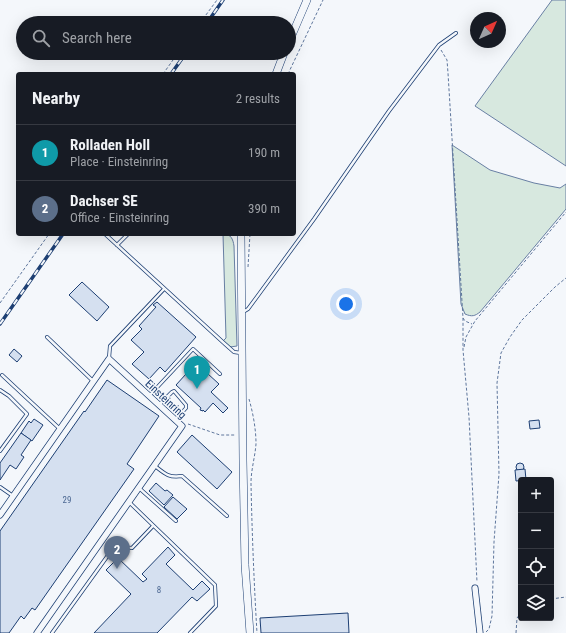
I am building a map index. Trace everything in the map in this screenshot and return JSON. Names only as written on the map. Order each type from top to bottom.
[{"type":"street","points":[[296,26],[307,0]]},
{"type":"street","points":[[277,72],[281,60]]},
{"type":"street","points":[[241,236],[241,354],[245,565],[250,633]]},
{"type":"street","points":[[0,515],[109,359]]},
{"type":"street","name":"Einsteinring","points":[[37,633],[182,426],[109,359]]},
{"type":"street","points":[[475,588],[480,633]]},
{"type":"lane","points":[[242,312],[248,309],[301,237],[389,111],[438,45],[456,33]]},
{"type":"lane","points":[[107,236],[224,344],[234,352],[241,354]]},
{"type":"lane","points":[[117,245],[126,236]]},
{"type":"lane","points":[[109,359],[110,346],[164,289]]},
{"type":"lane","points":[[47,337],[94,381]]},
{"type":"lane","points":[[149,396],[193,349],[220,374]]},
{"type":"lane","points":[[2,375],[60,429]]},
{"type":"lane","points":[[0,390],[10,396],[26,414],[0,451]]},
{"type":"lane","points":[[159,405],[174,391],[186,405],[186,408],[175,420]]},
{"type":"lane","points":[[155,465],[173,478],[182,476],[227,516]]},
{"type":"lane","points":[[0,487],[13,496]]},
{"type":"lane","points":[[139,488],[176,521]]},
{"type":"lane","points":[[129,502],[215,585],[216,606],[190,633]]},
{"type":"lane","points":[[52,633],[114,547],[132,548],[153,526]]},
{"type":"path","points":[[205,16],[218,0]]},
{"type":"path","points":[[296,57],[323,0]]},
{"type":"path","points":[[438,45],[447,60],[448,73],[463,318],[463,350],[470,432],[478,581],[475,588]]},
{"type":"path","points":[[164,72],[173,60]]},
{"type":"path","points":[[289,72],[295,60]]},
{"type":"path","points":[[463,350],[466,337],[473,324],[566,212]]},
{"type":"path","points":[[0,303],[48,236]]},
{"type":"path","points":[[248,269],[250,236]]},
{"type":"path","points":[[484,633],[489,629],[492,616],[494,542],[499,474],[498,370],[501,353],[522,320],[566,278]]},
{"type":"path","points":[[463,318],[465,321],[473,324]]},
{"type":"path","points":[[249,398],[253,412],[256,445],[251,481],[257,633]]},
{"type":"path","points":[[182,426],[193,424],[214,433],[237,435]]},
{"type":"path","points":[[554,599],[566,597]]},
{"type":"path","points":[[516,633],[518,617]]},
{"type":"shaded area","points":[[552,0],[566,0],[566,166],[475,106]]},
{"type":"shaded area","points":[[452,145],[490,170],[534,183],[560,188],[566,184],[566,209],[480,312],[473,316],[465,314],[461,304]]},
{"type":"shaded area","points":[[223,236],[230,236],[234,246],[237,346],[230,347],[223,341],[226,338]]},
{"type":"building","points":[[82,282],[109,307],[97,321],[69,295]]},
{"type":"building","points":[[157,302],[196,337],[165,372],[160,367],[149,379],[132,364],[144,352],[131,340],[142,329],[139,326],[156,307],[153,305]]},
{"type":"building","points":[[14,349],[22,356],[17,362],[9,355]]},
{"type":"building","points":[[196,363],[219,384],[211,392],[228,408],[223,413],[213,403],[205,412],[200,410],[201,408],[176,385]]},
{"type":"building","points":[[107,380],[159,416],[127,464],[134,469],[35,610],[32,608],[24,619],[21,616],[9,633],[0,633],[0,531]]},
{"type":"building","points":[[34,419],[43,425],[32,441],[21,433],[29,421],[31,423]]},
{"type":"building","points":[[539,420],[540,428],[530,429],[529,421]]},
{"type":"building","points":[[21,433],[31,440],[21,455],[24,457],[16,469],[10,465],[0,480],[0,463]]},
{"type":"building","points":[[192,435],[232,472],[217,489],[177,452]]},
{"type":"building","points":[[520,463],[523,464],[523,470],[520,471],[517,470],[516,467],[517,464]]},
{"type":"building","points":[[525,469],[526,477],[518,477],[518,481],[516,481],[515,470]]},
{"type":"building","points":[[156,483],[165,491],[167,490],[173,495],[164,505],[149,491]]},
{"type":"building","points":[[173,497],[187,509],[177,519],[164,507]]},
{"type":"building","points":[[168,547],[175,555],[166,564],[193,590],[202,581],[210,589],[197,601],[192,597],[157,633],[94,633],[131,594],[106,570],[118,558],[143,582],[147,579],[142,574]]},
{"type":"building","points":[[348,613],[349,633],[261,633],[260,618]]},
{"type":"railway","points":[[212,16],[223,0]]},
{"type":"railway","points":[[172,72],[181,60]]},
{"type":"railway","points":[[0,324],[62,236]]},
{"type":"place","name":"Rolladen Holl","points":[[197,389]]},
{"type":"place","name":"Dachser SE","points":[[117,569]]}]
